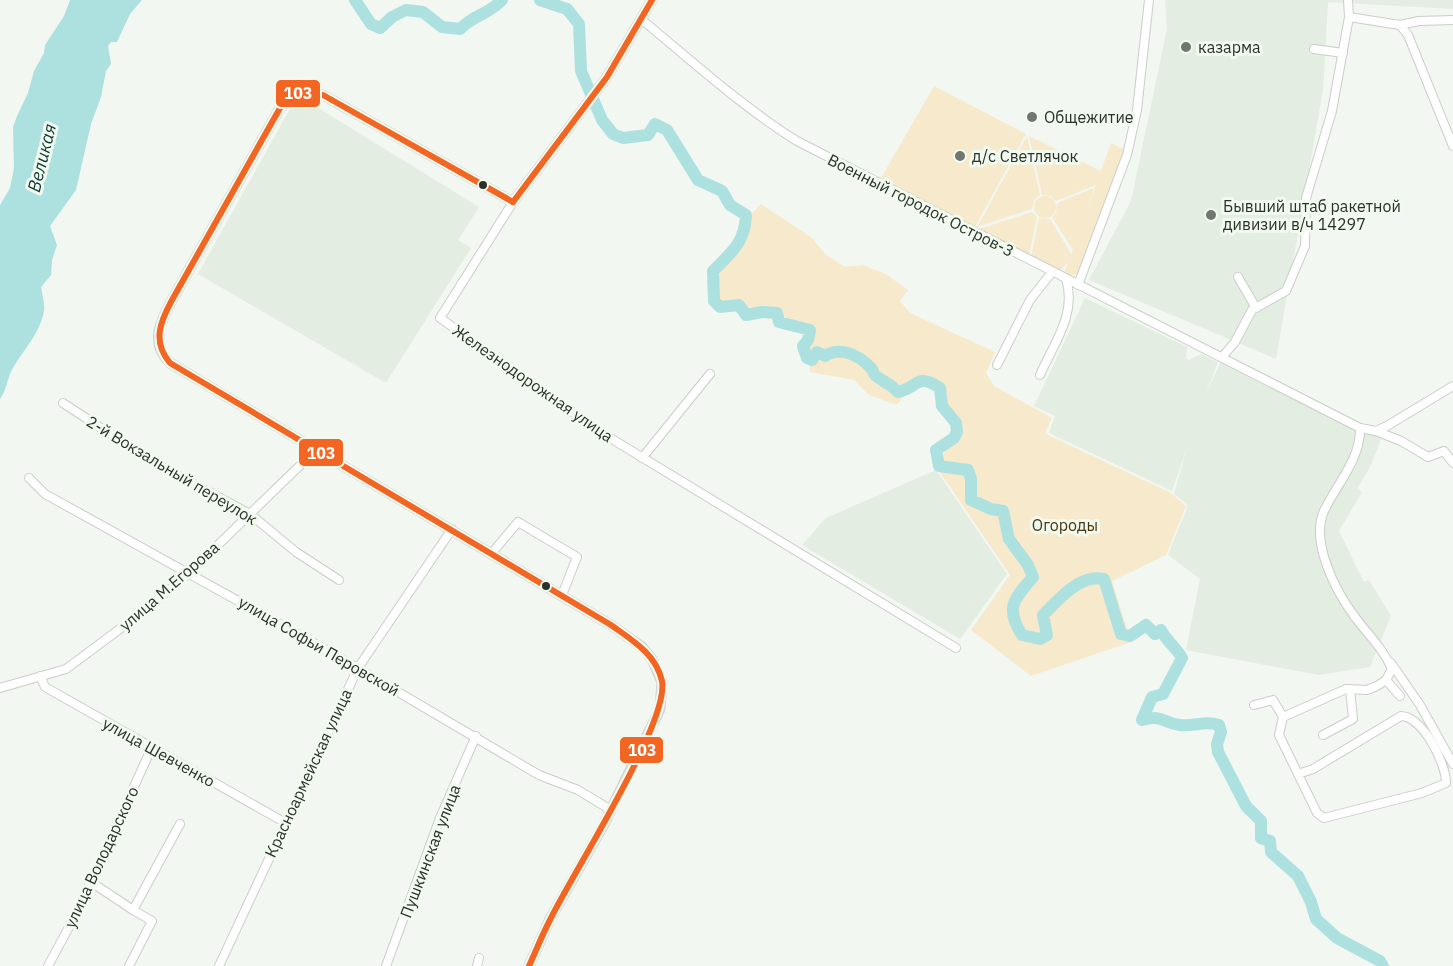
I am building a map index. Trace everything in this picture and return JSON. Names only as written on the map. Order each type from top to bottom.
[{"type":"main road","points":[[529,966],[550,919],[611,810],[660,709],[662,682],[652,659],[642,647],[611,625],[316,450],[163,356],[157,336],[160,324],[172,300],[280,108],[300,92],[323,95],[513,202],[607,77],[652,0]]},
{"type":"street","points":[[1078,285],[1127,156],[1137,110],[1149,0]]},
{"type":"street","points":[[1222,357],[1256,308],[1286,291],[1305,246],[1306,198],[1327,134],[1349,17],[1348,0]]},
{"type":"street","points":[[1349,17],[1400,25],[1419,21],[1453,21]]},
{"type":"street","name":"Военный городок Остров-3","points":[[641,19],[770,124],[796,141],[1360,428],[1376,431],[1401,441],[1428,457],[1444,451],[1453,463]]},
{"type":"street","points":[[1400,25],[1408,35],[1453,146]]},
{"type":"street","points":[[1314,49],[1343,52]]},
{"type":"street","name":"Железнодорожная улица","points":[[513,202],[440,318],[602,433],[956,648]]},
{"type":"street","points":[[997,365],[1030,300],[1052,272]]},
{"type":"street","points":[[1238,277],[1256,308]]},
{"type":"street","points":[[1040,375],[1067,318],[1069,291],[1066,279]]},
{"type":"street","points":[[642,458],[710,374]]},
{"type":"street","points":[[1376,431],[1453,386]]},
{"type":"street","name":"2-й Вокзальный переулок","points":[[63,403],[153,462],[250,514],[296,552],[339,579]]},
{"type":"street","points":[[1360,428],[1360,437],[1352,461],[1320,519],[1320,545],[1341,598],[1420,705],[1453,764]]},
{"type":"street","name":"улица М.Егорова","points":[[0,688],[66,669],[148,608],[190,572],[316,450]]},
{"type":"street","name":"улица Софьи Перовской","points":[[29,478],[45,494],[190,572],[476,736],[539,775],[578,790],[611,810]]},
{"type":"street","points":[[492,553],[518,522],[577,557],[562,595]]},
{"type":"street","name":"Красноармейская улица","points":[[219,966],[284,822],[358,668],[452,529]]},
{"type":"street","points":[[1283,717],[1350,689],[1367,690],[1386,680],[1392,669],[1388,660]]},
{"type":"street","name":"улица Шевченко","points":[[40,676],[45,687],[284,822]]},
{"type":"street","points":[[1386,680],[1400,696]]},
{"type":"street","points":[[1323,735],[1353,719],[1350,689]]},
{"type":"street","points":[[1254,705],[1273,700],[1283,717],[1279,735],[1317,813],[1324,818],[1422,793],[1449,782],[1446,772],[1418,721],[1401,716]]},
{"type":"street","points":[[1298,774],[1313,769],[1420,705]]},
{"type":"street","name":"Пушкинская улица","points":[[387,966],[440,818],[476,736]]},
{"type":"street","name":"улица Володарского","points":[[48,966],[91,882],[152,747]]},
{"type":"street","points":[[133,910],[180,824]]},
{"type":"street","points":[[91,882],[152,921],[129,966]]},
{"type":"shaded area","points":[[1165,0],[1453,0],[1453,9],[1328,2],[1323,90],[1276,359],[1089,280],[1131,201],[1167,29]]},
{"type":"shaded area","points":[[307,101],[479,207],[458,240],[471,248],[386,383],[198,274],[291,107],[295,103]]},
{"type":"shaded area","points":[[1085,298],[1187,347],[1186,358],[1189,360],[1201,354],[1218,362],[1205,396],[1221,361],[1365,433],[1382,437],[1370,467],[1357,489],[1362,492],[1339,531],[1364,582],[1369,580],[1391,616],[1370,667],[1319,675],[1186,650],[1200,579],[1168,555],[1188,505],[1174,494],[1187,448],[1172,491],[1049,433],[1055,416],[1034,406]]},
{"type":"shaded area","points":[[936,470],[1007,574],[960,639],[802,545],[826,518]]},
{"type":"green space","points":[[934,86],[1026,134],[975,227],[881,178]]},
{"type":"green space","points":[[1027,136],[1040,195],[1034,200],[1032,209],[977,227]]},
{"type":"green space","points":[[1029,136],[1101,171],[1111,143],[1124,149],[1119,177],[1080,270],[1075,275],[1064,274],[1068,262],[1060,271],[1031,257],[1039,218],[1050,219],[1071,254],[1073,250],[1052,217],[1056,213],[1057,203],[1094,188],[1087,211],[1096,185],[1056,201],[1051,196],[1042,195]]},
{"type":"green space","points":[[1045,196],[1053,199],[1056,207],[1053,215],[1045,218],[1037,215],[1034,207],[1037,199]]},
{"type":"green space","name":"Огороды","points":[[761,204],[811,237],[826,255],[845,267],[863,265],[886,274],[908,290],[900,301],[910,313],[995,352],[986,373],[994,386],[1052,418],[1045,433],[1171,493],[1186,506],[1166,555],[1112,581],[1131,642],[1031,676],[971,630],[1010,575],[935,465],[959,434],[960,422],[946,406],[942,384],[927,377],[918,378],[897,405],[869,395],[854,380],[810,372],[809,352],[813,326],[784,317],[778,309],[747,311],[742,303],[721,302],[716,299],[715,278],[718,270],[744,241],[749,217]]},
{"type":"green space","points":[[1032,212],[1037,217],[1029,256],[979,229]]},
{"type":"water","name":"Великая","points":[[70,0],[142,0],[130,14],[117,42],[111,42],[108,46],[111,64],[106,71],[101,97],[91,124],[76,190],[50,226],[57,245],[52,260],[51,275],[41,287],[44,302],[42,319],[13,368],[0,399],[0,205],[10,188],[14,168],[13,127],[28,93],[34,71],[44,53],[45,45],[64,16]]},
{"type":"waterway","points":[[355,0],[371,24],[380,28],[392,17],[406,10],[423,12],[442,27],[460,29],[502,0]]},
{"type":"waterway","points":[[540,0],[567,9],[579,24],[581,71],[602,120],[613,134],[623,138],[648,135],[655,124],[667,130],[698,180],[722,191],[730,205],[746,215],[740,240],[732,252],[713,271],[714,301],[720,307],[739,305],[746,315],[762,312],[777,313],[779,322],[810,330],[808,340],[803,346],[807,358],[812,360],[817,352],[825,356],[837,352],[849,353],[861,359],[875,375],[898,392],[921,381],[932,383],[940,388],[942,406],[956,423],[957,432],[954,438],[936,450],[939,466],[968,470],[971,479],[971,500],[991,509],[1003,511],[1009,539],[1028,565],[1033,577],[1014,603],[1014,617],[1022,635],[1040,639],[1047,635],[1043,615],[1070,589],[1095,578],[1104,579],[1121,634],[1130,636],[1146,625],[1155,634],[1161,630],[1182,658],[1163,694],[1152,697],[1142,720],[1158,718],[1180,725],[1209,723],[1219,725],[1221,732],[1217,744],[1218,752],[1246,806],[1261,821],[1261,838],[1270,841],[1271,852],[1298,876],[1311,902],[1316,919],[1337,938],[1380,961],[1383,966]]},
{"type":"transit line","name":"103","points":[[513,202],[607,77],[652,0]]},
{"type":"transit line","name":"103","points":[[513,202],[323,95],[300,92],[280,108],[168,308],[161,324],[160,340],[164,355],[170,363],[611,625],[642,648],[659,671],[662,681],[660,701],[651,729],[617,799],[550,920],[529,966]]},
{"type":"place","name":"казарма","points":[[1186,47]]},
{"type":"place","name":"Общежитие","points":[[1032,117]]},
{"type":"place","name":"д/с Светлячок","points":[[960,156]]},
{"type":"place","name":"Бывший штаб ракетной дивизии в/ч 14297","points":[[1211,215]]}]
